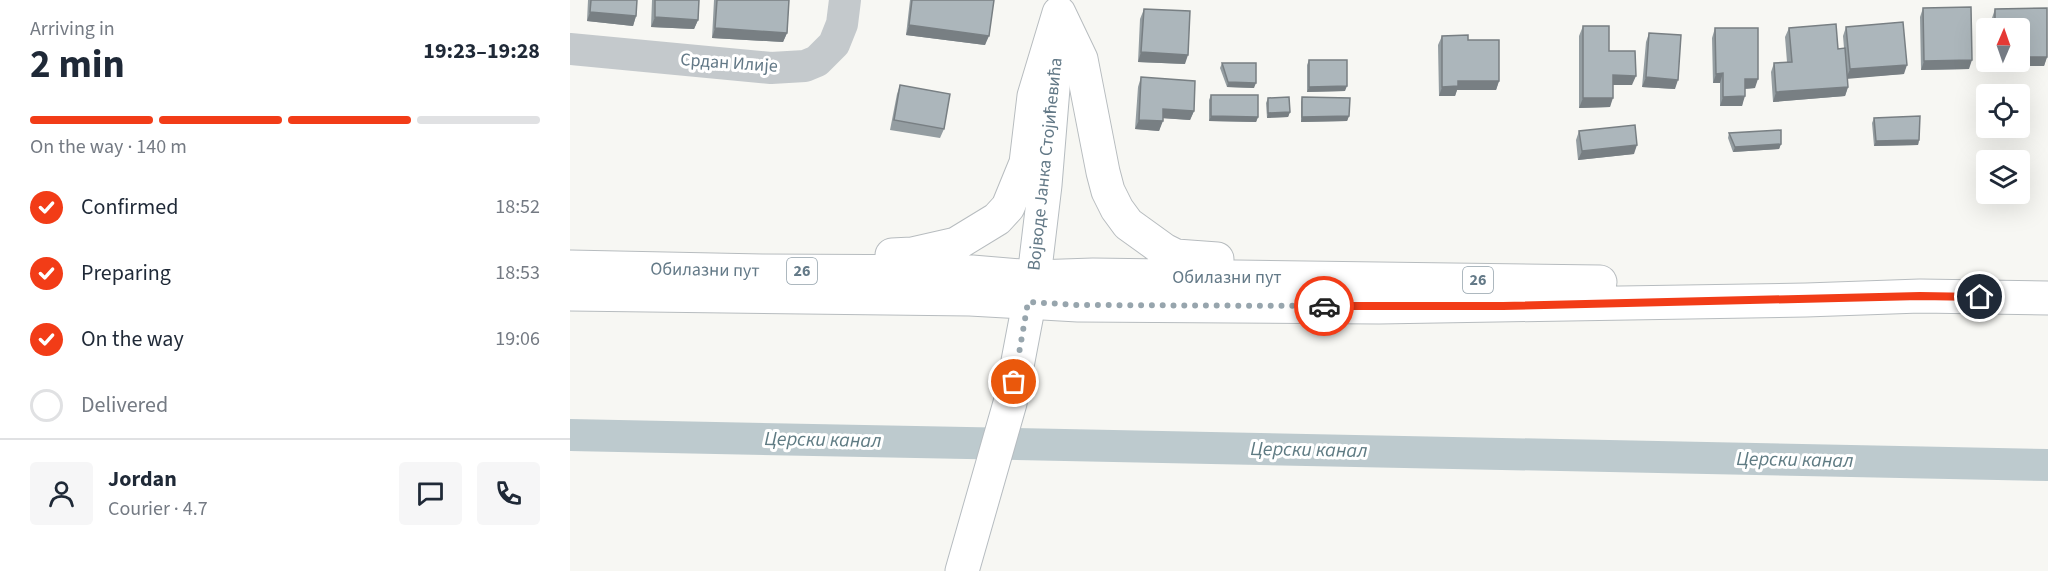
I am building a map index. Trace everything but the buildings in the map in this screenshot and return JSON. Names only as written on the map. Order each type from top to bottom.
[{"type":"main road","points":[[570,252],[841,258],[912,254],[956,244],[997,219],[1008,207],[1026,163],[1034,96],[1060,6]]},
{"type":"main road","points":[[1060,6],[1082,59],[1108,191],[1128,224],[1164,250],[1176,256],[1212,259],[1526,268],[1562,282]]},
{"type":"main road","name":"Војводе Јанка Стојићевића","points":[[965,563],[1010,403],[1031,289],[1046,185],[1050,106],[1060,6]]},
{"type":"main road","name":"Обилазни пут","points":[[570,267],[762,272],[972,272],[1078,305],[1447,306],[1920,296],[2048,298]]},
{"type":"main road","name":"Обилазни пут","points":[[570,294],[1031,289],[1093,275],[1803,288],[1920,296]]},
{"type":"street","name":"Срдан Илије","points":[[570,49],[771,68],[805,66],[817,61],[834,44],[842,24],[845,0]]},
{"type":"waterway","name":"Церски канал","points":[[570,435],[2048,465]]},
{"type":"way so far","points":[[1014,382],[1028,302],[1078,305],[1324,306]]},
{"type":"route","points":[[1324,306],[1503,306],[1920,296],[1980,297]]}]
